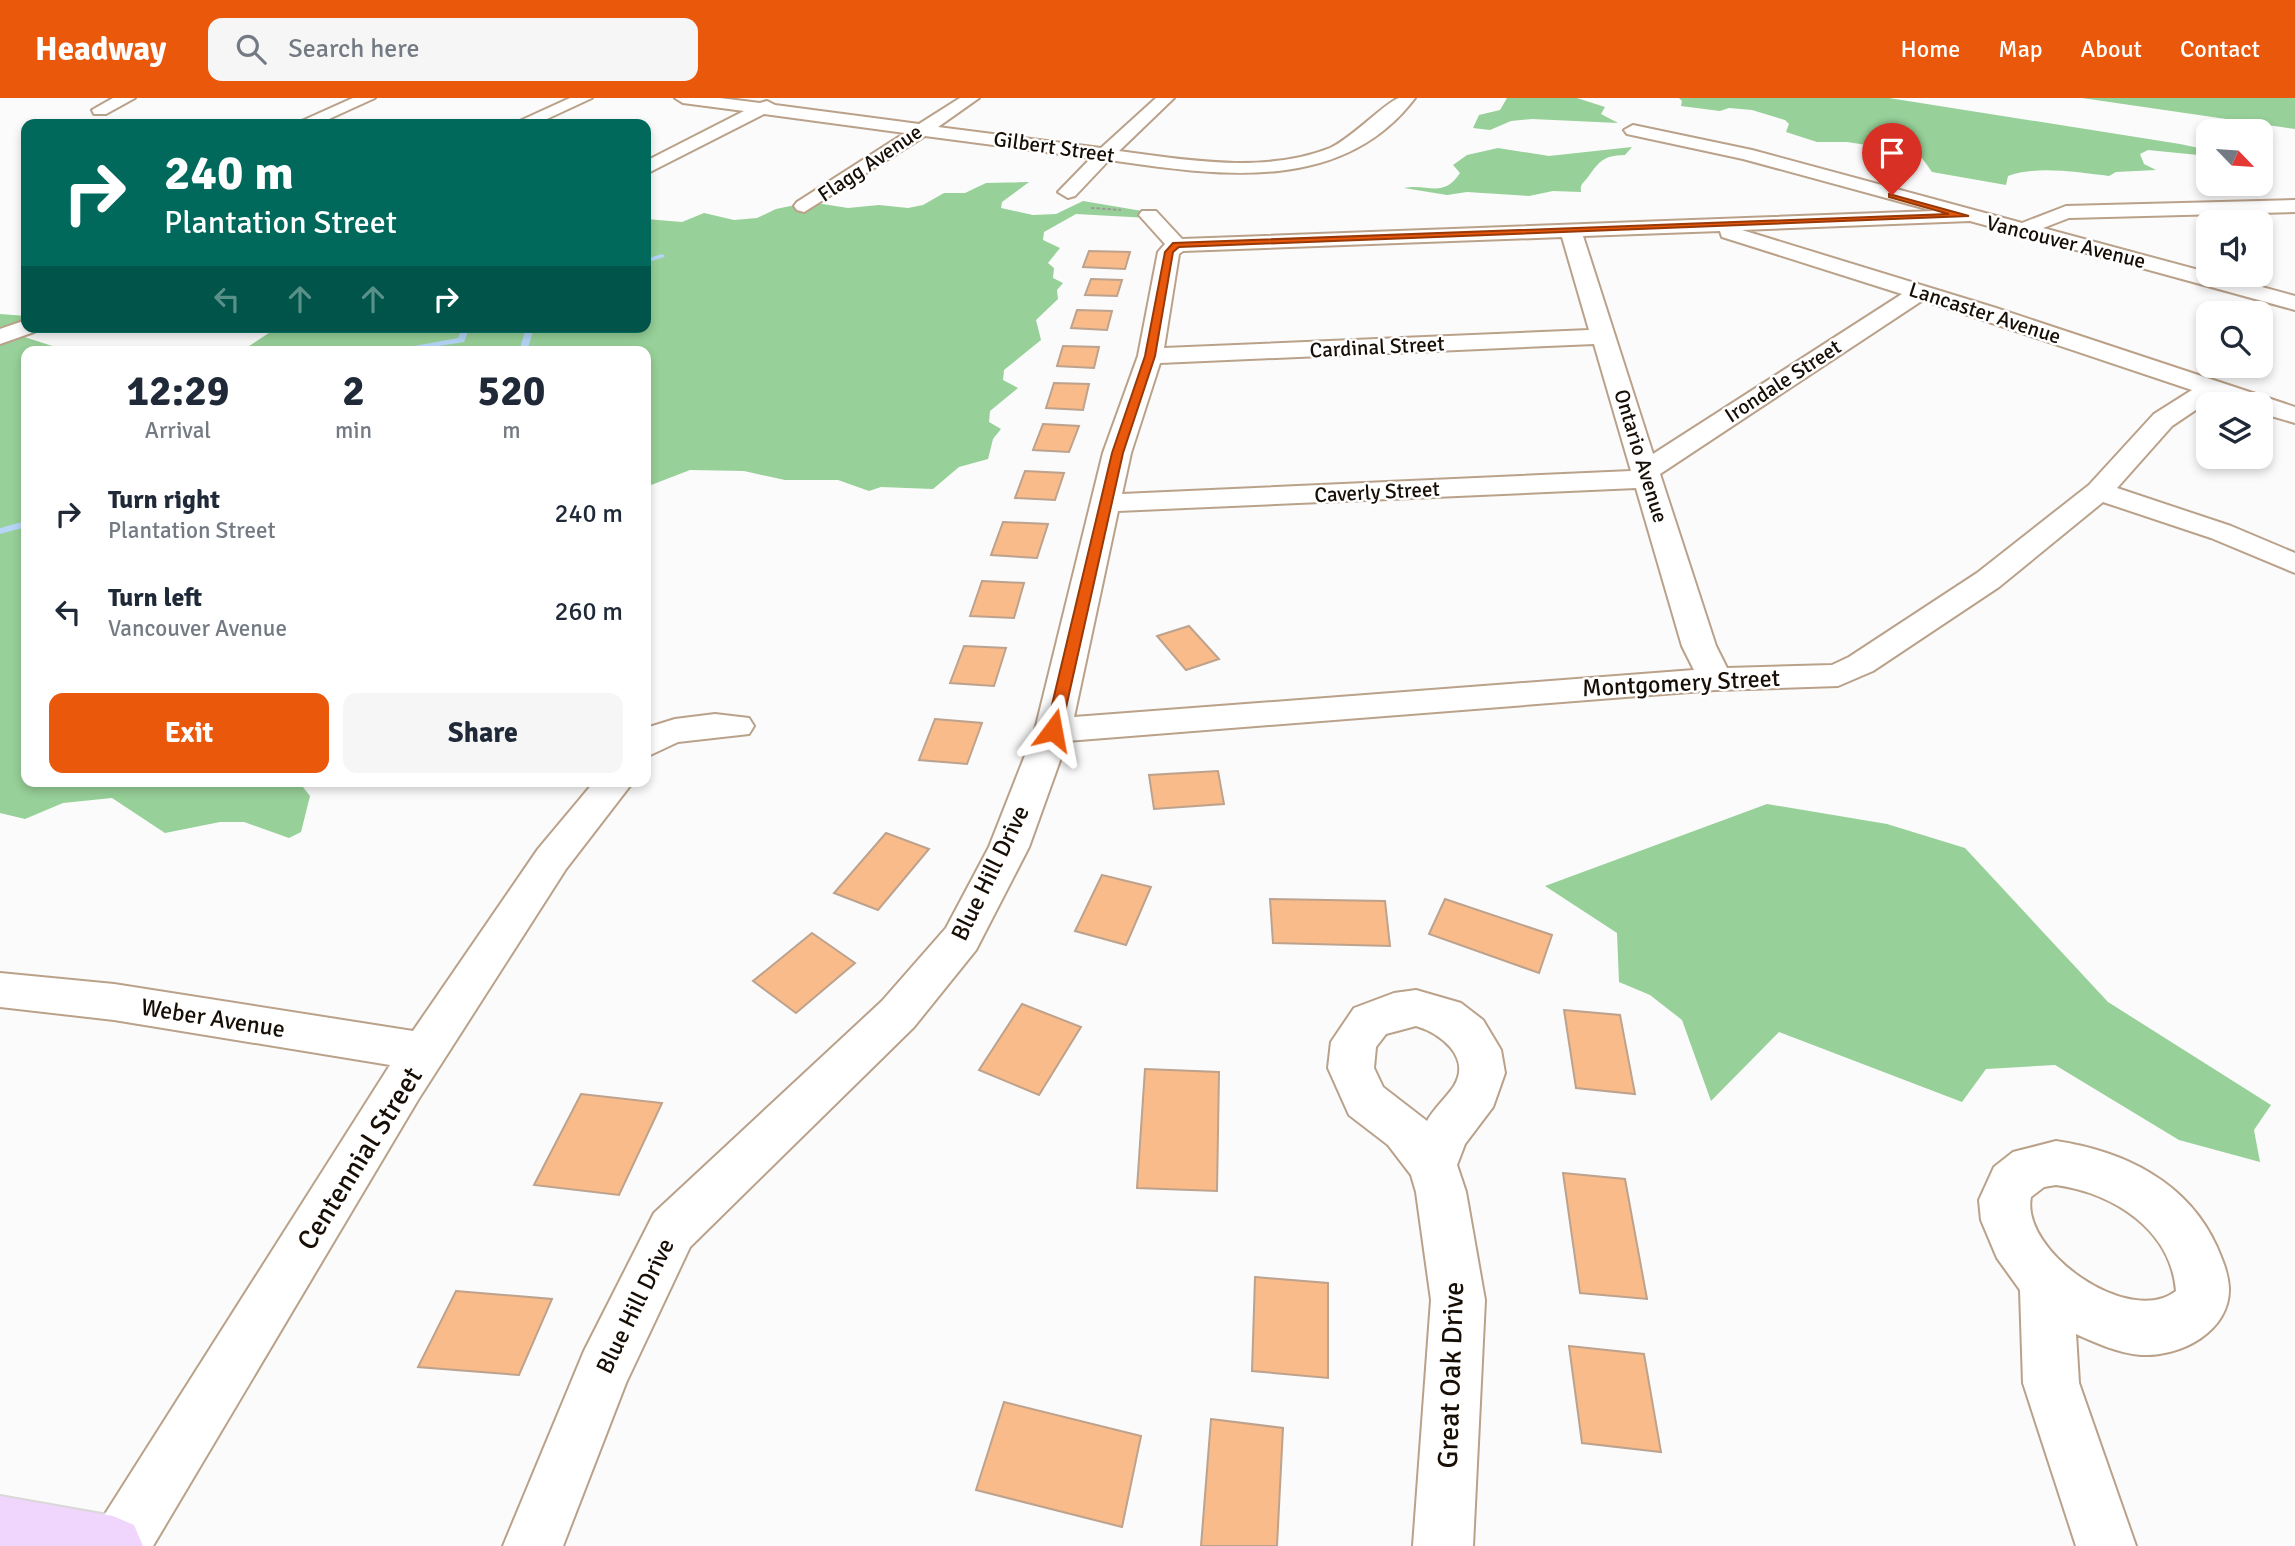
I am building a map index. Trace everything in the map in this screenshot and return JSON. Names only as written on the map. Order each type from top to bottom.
[{"type":"main road","points":[[0,1526],[113,1546]]},
{"type":"street","points":[[100,110],[127,98]]},
{"type":"street","points":[[316,119],[367,98]]},
{"type":"street","points":[[534,119],[584,98]]},
{"type":"street","name":"Gilbert Street","points":[[683,98],[1104,154],[1230,168],[1265,169],[1306,161],[1341,150],[1407,98]]},
{"type":"street","points":[[651,165],[781,98]]},
{"type":"street","name":"Flagg Avenue","points":[[804,206],[971,98]]},
{"type":"street","points":[[1068,192],[1104,154],[1166,98]]},
{"type":"street","name":"Vancouver Avenue","points":[[1633,130],[1746,154],[1965,216],[2295,303]]},
{"type":"street","points":[[2021,230],[2066,212],[2295,206]]},
{"type":"street","points":[[1149,215],[1177,244],[1965,216]]},
{"type":"street","name":"Lancaster Avenue","points":[[1708,226],[1920,292],[2220,392]]},
{"type":"street","name":"Ontario Avenue","points":[[1571,232],[1699,646],[1715,679]]},
{"type":"street","name":"Blue Hill Drive","points":[[533,1546],[603,1370],[671,1230],[898,1014],[961,939],[1009,847],[1053,730],[1117,453],[1150,356],[1169,252],[1177,244]]},
{"type":"street","name":"Irondale Street","points":[[1647,475],[1920,292]]},
{"type":"street","points":[[0,337],[21,329]]},
{"type":"street","name":"Cardinal Street","points":[[1150,356],[1605,336]]},
{"type":"street","name":"Montgomery Street","points":[[1053,730],[1715,679],[1838,675],[1861,664],[1988,580],[2099,491],[2163,420],[2210,389]]},
{"type":"street","name":"Lancaster Avenue","points":[[2273,408],[2295,415]]},
{"type":"street","name":"Caverly Street","points":[[1105,503],[1647,475]]},
{"type":"street","points":[[2099,491],[2221,532],[2295,564]]},
{"type":"street","points":[[651,739],[716,724],[736,726]]},
{"type":"street","name":"Centennial Street","points":[[119,1546],[425,1052],[552,859],[611,787]]},
{"type":"street","name":"Weber Avenue","points":[[0,990],[114,1002],[425,1052]]},
{"type":"street","name":"Great Oak Drive","points":[[1433,1165],[1441,1192],[1458,1300],[1443,1546]]},
{"type":"street","points":[[2046,1283],[2051,1383],[2106,1546]]},
{"type":"green space","points":[[1507,98],[1577,98],[1605,107],[1601,114],[1618,123],[1532,119],[1511,121],[1490,130],[1473,128],[1479,115],[1500,110]]},
{"type":"green space","points":[[1679,98],[1889,98],[2180,144],[2196,147],[2196,155],[2148,150],[2140,154],[2144,164],[2156,170],[2116,172],[2109,176],[2032,171],[2008,176],[2006,185],[1932,172],[1922,158],[1905,151],[1847,142],[1817,142],[1786,132],[1789,124],[1785,120],[1752,110],[1729,108],[1720,111],[1681,106],[1682,101]]},
{"type":"green space","points":[[2082,98],[2295,98],[2295,129],[2273,126],[2273,119],[2226,119]]},
{"type":"green space","points":[[1632,147],[1625,155],[1606,158],[1599,163],[1582,184],[1581,192],[1553,191],[1529,196],[1467,192],[1447,195],[1404,188],[1447,186],[1460,173],[1453,165],[1467,155],[1498,148],[1549,156]]},
{"type":"green space","points":[[1029,182],[1002,202],[1001,208],[1033,215],[1056,214],[1083,201],[1142,211],[1149,218],[1076,214],[1044,232],[1043,240],[1060,248],[1048,263],[1054,268],[1053,278],[1063,283],[1057,290],[1058,299],[1036,320],[1041,340],[1004,370],[1003,380],[1018,388],[990,411],[989,422],[1001,429],[993,439],[988,459],[959,467],[933,489],[881,487],[869,491],[838,480],[785,480],[744,471],[690,470],[651,485],[651,346],[249,346],[269,333],[651,333],[651,219],[682,222],[704,213],[734,220],[757,218],[776,209],[810,202],[848,208],[879,205],[908,208],[923,205],[944,193],[965,193],[986,183]]},
{"type":"green space","points":[[0,314],[21,316],[21,330],[15,334],[52,346],[21,346],[21,787],[303,787],[310,796],[301,832],[289,838],[244,822],[220,822],[165,833],[112,798],[63,803],[25,819],[0,813]]},
{"type":"green space","points":[[1767,804],[1887,824],[1965,848],[2108,1002],[2271,1105],[2254,1130],[2260,1162],[2179,1140],[2055,1065],[1986,1069],[1962,1102],[1779,1032],[1711,1101],[1682,1020],[1650,995],[1619,982],[1617,933],[1545,886]]},
{"type":"building","points":[[1089,251],[1130,252],[1125,269],[1083,267]]},
{"type":"building","points":[[1091,279],[1122,280],[1117,296],[1085,295]]},
{"type":"building","points":[[1077,310],[1112,311],[1107,330],[1071,328]]},
{"type":"building","points":[[1063,346],[1099,347],[1094,368],[1057,366]]},
{"type":"building","points":[[1054,383],[1089,384],[1083,410],[1046,408]]},
{"type":"building","points":[[1043,424],[1079,426],[1069,452],[1033,450]]},
{"type":"building","points":[[1025,471],[1064,473],[1055,500],[1015,498]]},
{"type":"building","points":[[1003,522],[1048,524],[1037,558],[991,555]]},
{"type":"building","points":[[982,581],[1024,583],[1014,618],[970,616]]},
{"type":"building","points":[[1189,626],[1219,659],[1186,670],[1157,636]]},
{"type":"building","points":[[964,646],[1006,648],[994,686],[950,683]]},
{"type":"building","points":[[935,719],[982,723],[967,764],[919,760]]},
{"type":"building","points":[[1218,771],[1224,804],[1154,809],[1149,775]]},
{"type":"building","points":[[886,833],[929,849],[878,910],[834,893]]},
{"type":"building","points":[[1102,875],[1151,887],[1126,945],[1075,931]]},
{"type":"building","points":[[1270,899],[1385,901],[1390,946],[1273,943]]},
{"type":"building","points":[[1445,899],[1552,935],[1539,973],[1429,934]]},
{"type":"building","points":[[812,933],[855,963],[796,1013],[753,981]]},
{"type":"building","points":[[1022,1004],[1081,1027],[1039,1095],[979,1070]]},
{"type":"building","points":[[1564,1010],[1620,1015],[1635,1094],[1576,1088]]},
{"type":"building","points":[[1145,1069],[1219,1072],[1217,1191],[1137,1188]]},
{"type":"building","points":[[581,1094],[662,1103],[619,1195],[534,1185]]},
{"type":"building","points":[[1563,1173],[1625,1179],[1647,1299],[1580,1293]]},
{"type":"building","points":[[1255,1277],[1328,1283],[1328,1378],[1252,1371]]},
{"type":"building","points":[[456,1291],[552,1299],[519,1375],[418,1367]]},
{"type":"building","points":[[1569,1346],[1644,1354],[1661,1452],[1582,1443]]},
{"type":"building","points":[[1004,1402],[1141,1436],[1122,1527],[976,1490]]},
{"type":"building","points":[[1211,1419],[1283,1428],[1277,1546],[1201,1546]]},
{"type":"waterway","points":[[651,259],[662,256]]},
{"type":"waterway","points":[[423,346],[461,340],[464,333]]},
{"type":"waterway","points":[[525,346],[528,333]]},
{"type":"waterway","points":[[0,531],[21,525]]},
{"type":"route","points":[[1053,730],[1117,453],[1150,356],[1159,293],[1169,252],[1177,244],[1382,239],[1965,216],[1892,195]]}]
